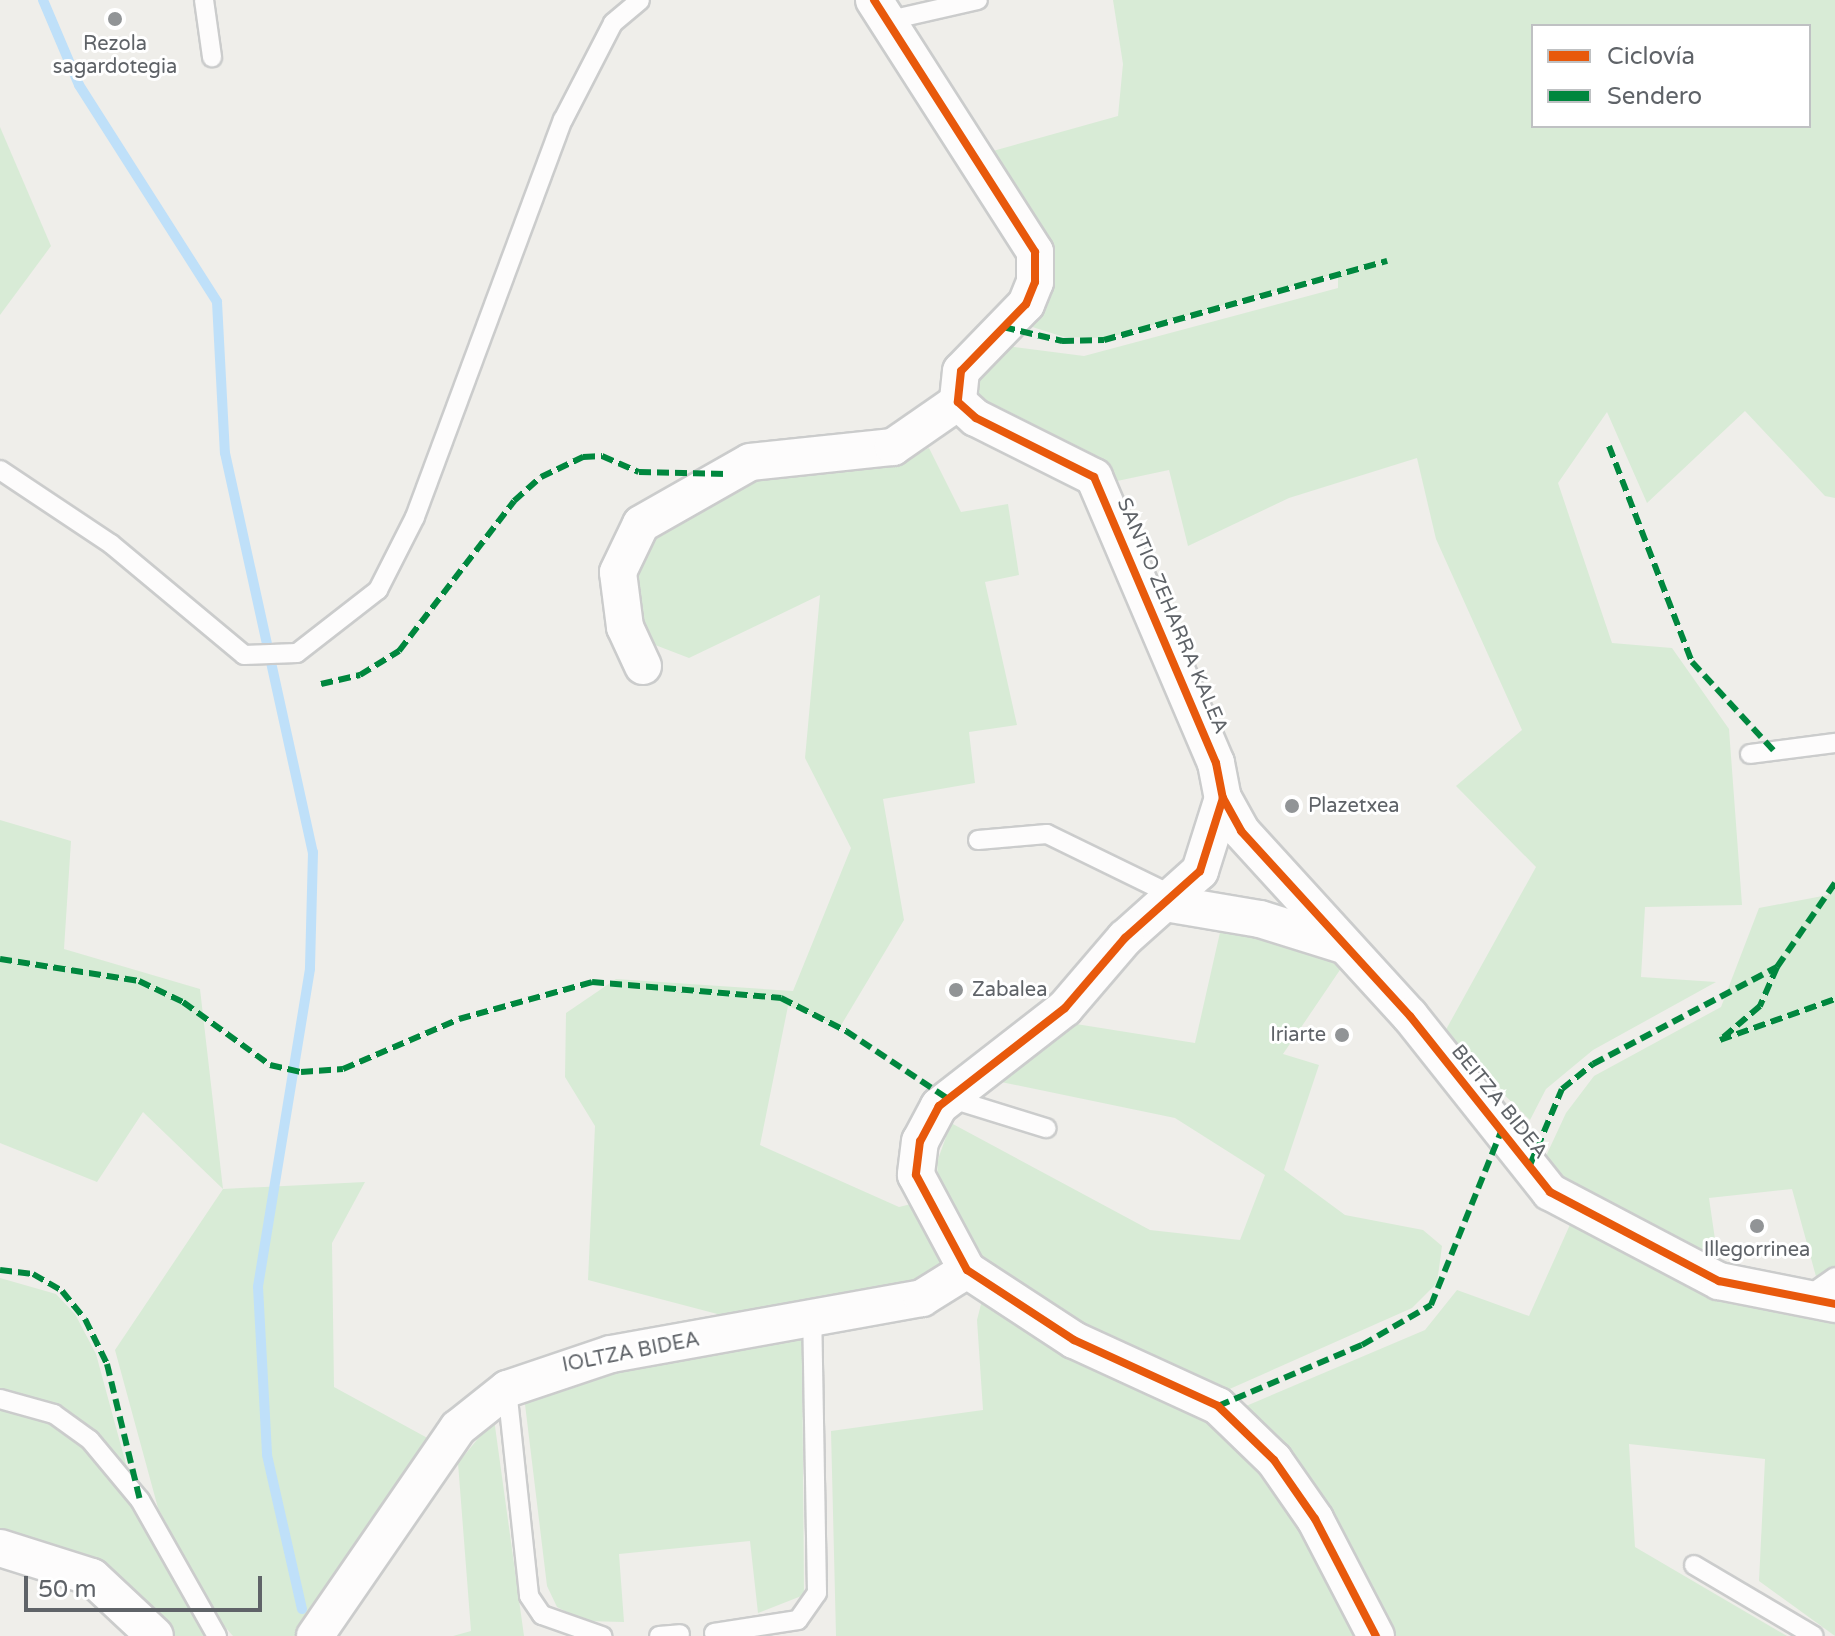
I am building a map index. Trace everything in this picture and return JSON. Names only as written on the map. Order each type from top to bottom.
[{"type":"street","points":[[643,666],[625,627],[618,572],[641,524],[750,462],[893,447],[958,402],[961,371],[1026,304],[1035,282],[1035,252],[882,10]]},
{"type":"street","name":"SANTIO ZEHARRA KALEA","points":[[958,402],[976,418],[1094,477],[1216,763],[1223,798]]},
{"type":"street","points":[[1223,798],[1200,871],[1174,900],[1125,938],[1065,1008],[947,1098],[920,1141],[916,1175],[967,1270],[1026,1314],[1218,1406],[1274,1460],[1315,1519],[1376,1636]]},
{"type":"street","name":"BEITZA BIDEA","points":[[1223,798],[1241,831],[1410,1016],[1550,1192],[1719,1281],[1820,1301]]},
{"type":"street","name":"BEITZA BIDEA","points":[[1174,900],[1260,919],[1342,945]]},
{"type":"street","name":"IOLTZA BIDEA","points":[[315,1636],[449,1440],[480,1405],[507,1389],[611,1354],[922,1298],[967,1270]]},
{"type":"street","points":[[0,1548],[92,1577],[155,1636]]},
{"type":"lane","points":[[204,0],[212,57]]},
{"type":"lane","points":[[0,470],[111,544],[244,655],[297,653],[378,590],[415,517],[563,120],[613,23],[640,0]]},
{"type":"lane","points":[[882,10],[978,0]]},
{"type":"lane","points":[[1750,754],[1835,743]]},
{"type":"lane","points":[[978,840],[1047,834],[1174,900]]},
{"type":"lane","points":[[947,1098],[1046,1128]]},
{"type":"lane","points":[[1820,1301],[1835,1277]]},
{"type":"lane","points":[[714,1633],[798,1620],[817,1593],[812,1320]]},
{"type":"lane","points":[[507,1389],[529,1596],[542,1615],[602,1636]]},
{"type":"lane","points":[[0,1399],[54,1414],[90,1440],[140,1500],[217,1636]]},
{"type":"lane","points":[[1694,1565],[1814,1636]]},
{"type":"lane","points":[[659,1636],[680,1634]]},
{"type":"green space","points":[[1113,0],[1835,0],[1835,498],[1825,496],[1745,411],[1647,503],[1607,412],[1558,483],[1612,643],[1672,648],[1729,729],[1742,905],[1645,907],[1641,977],[1716,982],[1593,1050],[1546,1089],[1530,1120],[1443,1035],[1536,867],[1456,786],[1522,730],[1436,539],[1417,458],[1289,498],[1188,546],[1169,470],[1103,484],[990,421],[969,386],[1006,346],[1084,356],[1338,288],[1338,273],[1107,338],[1064,337],[1026,325],[1053,261],[993,151],[1118,116],[1123,64]]},
{"type":"green space","points":[[0,127],[51,246],[0,315]]},
{"type":"green space","points":[[929,448],[961,512],[1008,504],[1019,575],[985,582],[1017,725],[969,732],[975,783],[883,799],[904,920],[840,1027],[788,1006],[760,1145],[899,1207],[939,1197],[937,1162],[951,1123],[1150,1230],[1240,1240],[1265,1175],[1175,1118],[1001,1082],[1076,1024],[1195,1043],[1221,928],[1261,932],[1346,961],[1283,1054],[1319,1065],[1284,1170],[1345,1215],[1423,1230],[1442,1246],[1437,1283],[1412,1308],[1216,1395],[1245,1455],[1309,1545],[1353,1636],[836,1636],[831,1431],[983,1410],[977,1320],[989,1272],[744,1321],[588,1280],[595,1126],[565,1077],[566,1013],[616,979],[793,991],[851,848],[805,758],[820,595],[689,658],[650,643],[633,589],[644,539],[751,476],[895,464]]},
{"type":"green space","points":[[0,820],[71,841],[64,949],[200,989],[223,1189],[143,1112],[97,1182],[0,1143]]},
{"type":"green space","points":[[1835,881],[1835,1294],[1820,1291],[1792,1189],[1709,1198],[1724,1301],[1835,1324],[1835,1636],[1759,1581],[1765,1459],[1629,1444],[1635,1547],[1787,1636],[1385,1636],[1239,1409],[1425,1330],[1457,1290],[1529,1316],[1573,1218],[1546,1156],[1566,1113],[1594,1076],[1721,1007],[1759,908],[1828,895]]},
{"type":"green space","points":[[365,1182],[332,1243],[334,1387],[433,1441],[296,1636],[233,1636],[218,1619],[158,1508],[115,1350],[223,1189]]},
{"type":"green space","points":[[0,1278],[56,1294],[75,1314],[96,1354],[139,1512],[210,1636],[168,1636],[0,1533]]},
{"type":"green space","points":[[802,1333],[804,1595],[758,1613],[750,1541],[619,1554],[624,1622],[584,1621],[557,1607],[547,1586],[524,1396],[594,1369]]},
{"type":"green space","points":[[494,1419],[524,1636],[453,1636],[471,1631],[458,1463]]},
{"type":"waterway","points":[[43,0],[79,85],[217,302],[225,453],[313,852],[310,969],[258,1287],[267,1455],[302,1609]]},
{"type":"marked path","points":[[1003,327],[1062,341],[1104,340],[1387,261]]},
{"type":"marked path","points":[[1609,446],[1692,662],[1774,751]]},
{"type":"marked path","points":[[321,684],[360,675],[399,651],[514,501],[541,477],[583,457],[602,456],[639,472],[727,474]]},
{"type":"marked path","points":[[1530,1165],[1562,1089],[1593,1064],[1777,967],[1835,883]]},
{"type":"marked path","points":[[0,959],[139,981],[183,1002],[270,1065],[301,1072],[343,1069],[459,1019],[592,982],[781,998],[846,1031],[947,1098]]},
{"type":"marked path","points":[[1777,967],[1760,1006],[1720,1040],[1835,999]]},
{"type":"marked path","points":[[1218,1406],[1362,1345],[1431,1305],[1502,1129]]},
{"type":"marked path","points":[[0,1270],[33,1274],[62,1291],[85,1319],[107,1364],[140,1500]]},
{"type":"cycle path","points":[[874,0],[1035,252],[1035,282],[1026,304],[961,371],[958,402],[976,418],[1094,477],[1216,763],[1223,798],[1200,871],[1125,938],[1065,1008],[939,1106],[920,1141],[916,1175],[967,1270],[1074,1340],[1218,1406],[1274,1460],[1315,1519],[1376,1636]]},
{"type":"cycle path","points":[[1223,798],[1241,831],[1410,1016],[1550,1192],[1719,1281],[1835,1304]]},
{"type":"place","name":"Rezola sagardotegia","points":[[115,19]]},
{"type":"place","name":"Plazetxea","points":[[1292,806]]},
{"type":"place","name":"Zabalea","points":[[956,990]]},
{"type":"place","name":"Iriarte","points":[[1342,1035]]},
{"type":"place","name":"Illegorrinea","points":[[1757,1226]]}]
